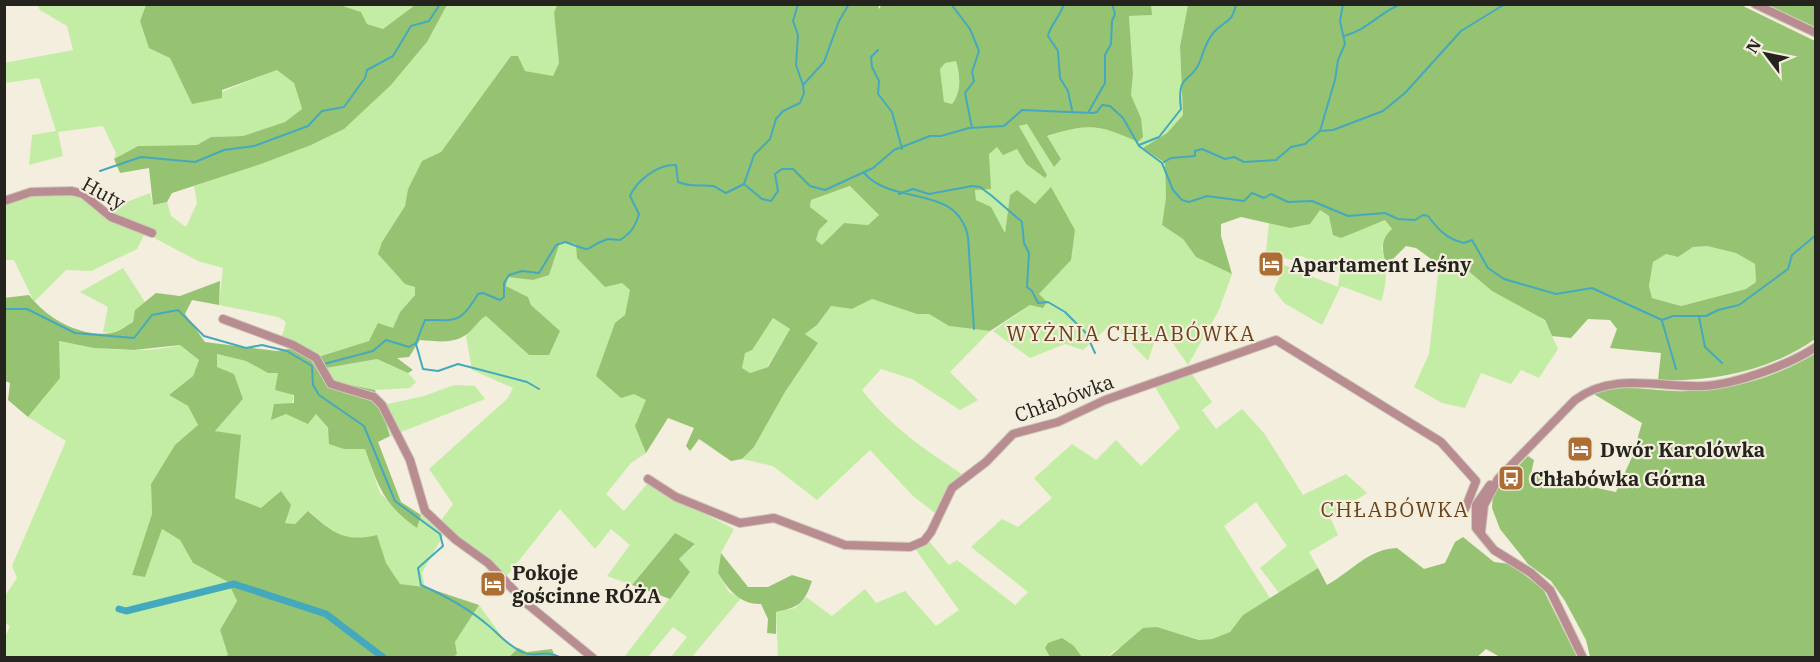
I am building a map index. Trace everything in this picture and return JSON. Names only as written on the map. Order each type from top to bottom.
[{"type":"street","points":[[1755,4],[1815,33]]},
{"type":"street","name":"Huty","points":[[4,201],[31,192],[72,191],[83,195],[111,217],[152,233]]},
{"type":"street","points":[[222,319],[293,345],[316,358],[331,384],[374,397],[387,413],[410,460],[425,511],[456,540],[488,563],[525,603],[593,657]]},
{"type":"street","name":"Chłabówka","points":[[648,479],[676,497],[740,523],[774,518],[845,545],[910,547],[924,541],[952,488],[986,462],[1013,434],[1058,422],[1105,400],[1276,340],[1446,447],[1476,482],[1465,509]]},
{"type":"street","points":[[1583,657],[1550,590],[1531,573],[1492,547],[1476,528],[1474,521],[1476,505],[1482,492],[1575,400],[1598,387],[1620,383],[1712,385],[1784,363],[1815,347]]},
{"type":"green space","points":[[878,4],[879,9],[882,4],[1151,5],[1152,15],[1129,16],[1133,74],[1131,95],[1141,118],[1143,137],[1138,142],[1094,127],[1073,129],[1047,136],[1061,159],[1054,167],[1027,124],[1019,126],[1047,175],[1045,178],[1026,164],[1017,149],[1003,155],[997,147],[989,154],[991,189],[975,190],[976,200],[991,207],[1005,233],[1010,195],[1017,190],[1035,204],[1051,187],[1075,230],[1071,260],[1039,294],[1047,302],[1043,308],[1030,305],[990,331],[949,326],[929,314],[917,314],[872,299],[852,309],[831,306],[817,325],[805,334],[818,343],[785,392],[754,447],[742,459],[731,461],[699,439],[690,451],[686,446],[694,428],[668,418],[646,453],[635,426],[646,400],[634,394],[621,398],[596,376],[615,323],[625,315],[630,290],[622,283],[605,287],[577,258],[576,244],[560,242],[549,275],[533,280],[508,277],[506,286],[528,297],[531,305],[560,331],[549,355],[529,355],[486,316],[459,339],[420,340],[409,357],[397,358],[413,370],[408,373],[377,359],[326,368],[318,357],[369,341],[378,323],[393,328],[400,312],[415,295],[415,287],[405,284],[378,254],[382,242],[405,206],[408,189],[422,161],[441,152],[511,56],[518,56],[525,71],[553,76],[559,63],[554,13],[557,5]],"holes":[[[956,61],[959,83],[952,104],[944,102],[940,69],[945,63]],[[850,186],[879,215],[868,225],[844,223],[822,245],[816,240],[819,230],[828,221],[810,207],[811,200]],[[773,318],[790,329],[768,367],[750,373],[742,368],[745,353],[752,350]]]},
{"type":"green space","points":[[37,5],[146,5],[140,21],[170,58],[192,104],[278,69],[294,83],[302,110],[285,122],[243,136],[211,137],[197,145],[138,146],[114,159],[116,153],[103,126],[58,132],[63,156],[29,165],[32,135],[56,131],[39,78],[5,83],[4,63],[73,50],[67,26],[40,10]]},
{"type":"green space","points":[[146,5],[340,5],[361,12],[367,24],[383,29],[415,5],[447,5],[427,42],[391,85],[344,129],[311,145],[261,164],[172,193],[167,202],[153,205],[149,168],[120,173],[114,159],[138,146],[197,145],[211,137],[243,136],[285,122],[302,109],[294,83],[277,70],[222,90],[222,98],[192,104],[170,58],[149,48],[140,21]]},
{"type":"green space","points":[[340,5],[415,5],[383,29],[367,24],[361,12]]},
{"type":"green space","points":[[447,5],[557,5],[554,13],[559,63],[553,77],[525,71],[518,56],[511,56],[441,152],[422,162],[408,189],[405,206],[382,242],[415,286],[415,295],[400,312],[393,329],[369,341],[318,357],[282,336],[286,322],[278,317],[219,305],[223,268],[198,261],[145,233],[137,249],[91,271],[66,270],[34,302],[14,260],[5,260],[5,203],[23,196],[76,194],[106,210],[150,193],[153,205],[167,202],[171,216],[186,227],[197,203],[194,186],[261,164],[391,85],[427,42]]},
{"type":"green space","points":[[1151,5],[1188,5],[1180,46],[1183,115],[1167,133],[1144,148],[1165,163],[1166,197],[1162,225],[1183,239],[1196,257],[1232,274],[1219,310],[1188,365],[1160,325],[1148,361],[1112,323],[1083,350],[1065,344],[1030,358],[993,331],[1030,305],[1049,282],[1075,230],[1057,200],[1034,204],[1017,190],[1010,195],[1005,234],[976,199],[975,189],[943,134],[1017,149],[1026,164],[1047,175],[1019,126],[1027,123],[1061,158],[1046,137],[1072,129],[1093,127],[1113,131],[1138,141],[1141,118],[1131,95],[1133,74],[1129,16],[1151,15]]},
{"type":"green space","points":[[1188,5],[1741,5],[1815,41],[1815,339],[1798,350],[1760,367],[1699,379],[1658,380],[1661,353],[1610,348],[1617,329],[1610,320],[1588,319],[1571,338],[1552,336],[1545,320],[1492,291],[1459,263],[1440,256],[1438,264],[1416,248],[1406,246],[1386,266],[1384,242],[1392,229],[1385,220],[1341,238],[1333,235],[1329,216],[1320,210],[1310,224],[1290,228],[1241,217],[1221,224],[1221,236],[1232,274],[1196,257],[1183,239],[1162,225],[1166,197],[1165,163],[1143,148],[1167,133],[1183,115],[1180,46]],"holes":[[[1707,246],[1736,253],[1755,264],[1756,282],[1746,289],[1681,306],[1652,298],[1649,286],[1653,262],[1666,254],[1678,257],[1693,247]]]},
{"type":"green space","points":[[1768,5],[1815,5],[1815,27]]},
{"type":"green space","points":[[956,61],[959,89],[952,104],[944,103],[940,69],[944,63]]},
{"type":"green space","points":[[851,186],[879,215],[868,225],[844,223],[822,246],[816,240],[819,230],[828,221],[810,207],[811,200]]},
{"type":"green space","points":[[1320,210],[1329,216],[1385,220],[1392,229],[1382,247],[1386,274],[1381,301],[1341,286],[1322,325],[1284,303],[1274,290],[1284,265],[1338,287],[1340,273],[1301,256],[1291,260],[1266,252],[1269,223],[1290,228]]},
{"type":"green space","points":[[560,242],[576,244],[622,283],[752,349],[773,318],[790,329],[767,367],[750,373],[742,368],[668,418],[643,442],[646,453],[631,463],[606,494],[624,511],[647,484],[734,529],[721,553],[718,573],[729,592],[741,598],[692,657],[671,657],[687,637],[673,627],[648,657],[624,657],[690,572],[679,559],[695,545],[675,533],[632,585],[607,576],[630,545],[611,529],[595,549],[560,509],[505,578],[458,541],[440,522],[453,504],[429,469],[508,398],[513,388],[472,370],[466,336],[478,321],[486,316],[529,355],[559,331],[531,305],[528,297],[506,286],[508,276],[533,280]]},
{"type":"green space","points":[[1707,246],[1736,253],[1755,264],[1756,282],[1746,289],[1681,306],[1652,298],[1649,286],[1653,262],[1666,254],[1678,257],[1693,247]]},
{"type":"green space","points":[[1440,256],[1459,263],[1545,321],[1558,349],[1539,378],[1521,370],[1511,384],[1481,373],[1465,408],[1442,403],[1414,387],[1429,354]]},
{"type":"green space","points":[[123,268],[145,302],[135,310],[133,322],[113,333],[103,332],[108,307],[80,292]]},
{"type":"green space","points":[[220,281],[219,305],[192,300],[185,314],[205,342],[277,351],[295,348],[311,360],[323,379],[375,390],[390,436],[378,442],[401,502],[421,515],[417,528],[406,520],[389,503],[378,484],[365,449],[344,449],[329,444],[328,428],[316,414],[308,424],[286,414],[271,420],[274,404],[294,403],[294,395],[275,390],[278,373],[268,373],[246,361],[217,354],[217,367],[234,374],[243,399],[215,431],[241,435],[235,498],[261,508],[281,491],[291,505],[285,523],[295,524],[308,511],[339,534],[356,538],[377,535],[386,563],[400,584],[425,587],[479,605],[455,642],[457,654],[454,657],[224,657],[228,655],[220,630],[237,601],[228,582],[193,563],[180,540],[162,529],[145,577],[132,575],[152,514],[151,484],[175,445],[198,425],[188,406],[169,395],[193,376],[199,360],[180,345],[134,350],[94,348],[59,341],[60,378],[28,417],[8,400],[10,383],[5,381],[4,298],[29,295],[45,312],[66,325],[77,330],[101,334],[120,330],[133,322],[135,310],[156,293],[180,296]]},
{"type":"green space","points":[[872,299],[917,314],[929,314],[949,326],[990,331],[950,372],[978,400],[960,410],[912,379],[881,369],[862,390],[884,415],[909,437],[965,476],[947,491],[935,513],[913,496],[870,450],[817,500],[773,466],[742,459],[754,447],[785,392],[818,343],[805,334],[817,325],[831,306],[852,309]]},
{"type":"green space","points":[[58,341],[119,350],[150,350],[180,345],[199,360],[193,376],[169,395],[188,406],[198,425],[175,446],[151,484],[152,514],[132,575],[145,577],[162,529],[180,540],[193,563],[228,582],[237,601],[220,630],[228,655],[224,658],[5,658],[5,637],[10,626],[5,623],[5,596],[17,578],[12,566],[66,441],[28,417],[44,398]]},
{"type":"green space","points":[[217,354],[246,361],[268,373],[279,372],[293,397],[286,414],[316,414],[344,449],[365,449],[380,493],[417,528],[421,515],[444,534],[422,573],[425,587],[400,584],[386,563],[377,536],[347,537],[332,530],[309,511],[295,524],[284,523],[261,508],[235,498],[240,436],[215,431],[243,399],[217,367]]},
{"type":"green space","points":[[1815,354],[1815,657],[1590,657],[1586,640],[1565,601],[1551,581],[1528,564],[1500,529],[1492,508],[1493,493],[1528,456],[1534,460],[1531,474],[1616,492],[1632,457],[1642,423],[1592,393],[1623,388],[1692,391],[1729,387],[1782,371]]},
{"type":"green space","points":[[377,359],[408,373],[416,382],[410,388],[375,390],[334,381],[326,368]]},
{"type":"green space","points":[[1191,373],[1212,402],[1202,410],[1216,429],[1242,409],[1264,433],[1303,495],[1346,474],[1367,493],[1330,517],[1338,535],[1309,552],[1318,568],[1279,593],[1260,568],[1287,546],[1256,502],[1224,526],[1270,598],[1243,615],[1230,632],[1212,639],[1200,640],[1157,627],[1114,651],[1108,657],[1082,657],[1074,646],[1045,648],[1050,657],[778,657],[776,612],[795,608],[806,597],[832,616],[865,589],[876,603],[905,591],[936,626],[959,610],[916,550],[928,540],[949,565],[957,560],[1015,605],[1028,592],[971,547],[1002,519],[1018,527],[1052,498],[1034,478],[1072,444],[1096,460],[1116,440],[1141,466],[1180,428],[1155,387]]},
{"type":"green space","points":[[454,385],[475,386],[485,399],[391,436],[379,406],[424,396]]},
{"type":"green space","points":[[675,533],[695,544],[679,559],[690,572],[670,599],[632,585]]},
{"type":"green space","points":[[1463,537],[1494,562],[1510,564],[1543,589],[1577,657],[1500,657],[1486,649],[1476,658],[1108,658],[1143,628],[1157,627],[1199,640],[1212,639],[1230,632],[1243,615],[1318,568],[1327,585],[1369,556],[1387,549],[1397,548],[1424,569],[1445,563],[1455,542]]},
{"type":"green space","points":[[721,553],[748,587],[768,587],[792,575],[812,581],[800,603],[776,612],[776,634],[767,633],[768,619],[761,604],[741,599],[722,579],[718,573]]},
{"type":"green space","points":[[479,605],[506,642],[518,648],[509,657],[454,658],[457,654],[455,642]]},
{"type":"green space","points":[[1062,638],[1074,646],[1082,657],[1050,657],[1045,648],[1048,643]]},
{"type":"green space","points":[[518,648],[527,652],[552,649],[555,657],[509,657]]},
{"type":"waterway","points":[[100,171],[141,157],[195,162],[224,150],[254,146],[308,126],[322,111],[344,107],[365,78],[367,70],[393,56],[411,26],[429,21],[440,4]]},
{"type":"waterway","points":[[798,4],[793,21],[798,35],[796,65],[803,85]]},
{"type":"waterway","points":[[744,184],[754,155],[770,139],[776,119],[783,111],[800,103],[804,93],[803,85],[824,62],[839,21],[849,4]]},
{"type":"waterway","points":[[951,4],[970,29],[979,51],[972,72],[974,81],[965,93],[972,128]]},
{"type":"waterway","points":[[1064,4],[1048,36],[1058,51],[1060,78],[1068,91],[1072,110]]},
{"type":"waterway","points":[[1089,111],[1105,83],[1105,55],[1111,44],[1112,21],[1115,14],[1112,4]]},
{"type":"waterway","points":[[1139,145],[1159,137],[1181,109],[1180,97],[1183,83],[1197,68],[1211,35],[1230,18],[1236,4]]},
{"type":"waterway","points":[[1164,162],[1171,158],[1195,156],[1195,151],[1202,149],[1225,159],[1234,157],[1244,162],[1276,160],[1291,147],[1305,144],[1320,131],[1335,80],[1338,60],[1345,44],[1340,21],[1343,4]]},
{"type":"waterway","points":[[1344,36],[1352,34],[1401,4]]},
{"type":"waterway","points":[[1320,131],[1333,130],[1383,111],[1405,93],[1461,31],[1505,4]]},
{"type":"waterway","points":[[878,50],[871,57],[872,67],[879,81],[878,94],[892,112],[902,149]]},
{"type":"waterway","points":[[324,364],[373,351],[386,340],[409,347],[416,343],[425,320],[457,318],[467,311],[478,294],[483,293],[500,300],[504,297],[504,283],[509,275],[522,271],[539,273],[556,245],[565,242],[588,249],[608,239],[620,240],[632,229],[639,214],[630,196],[633,190],[649,174],[662,167],[676,165],[678,182],[683,184],[713,186],[726,193],[744,184],[762,199],[771,201],[778,191],[775,174],[782,169],[793,169],[810,186],[825,190],[873,168],[894,150],[930,136],[941,136],[969,128],[1004,126],[1022,110],[1093,113],[1097,112],[1102,105],[1110,106],[1123,118],[1139,146],[1162,163],[1173,190],[1182,200],[1189,202],[1207,196],[1244,201],[1252,193],[1264,198],[1271,194],[1288,202],[1312,201],[1348,216],[1385,213],[1398,219],[1415,220],[1423,215],[1428,216],[1452,239],[1464,243],[1472,240],[1488,268],[1504,279],[1556,294],[1592,288],[1662,320],[1673,316],[1706,316],[1718,310],[1739,305],[1788,269],[1792,255],[1816,235]]},
{"type":"waterway","points":[[864,173],[891,190],[938,202],[951,209],[962,220],[968,237],[974,329]]},
{"type":"waterway","points":[[899,194],[913,189],[929,194],[972,186],[980,187],[992,196],[1022,222],[1024,243],[1029,253],[1027,287],[1032,291],[1038,303],[1048,302],[1065,312],[1086,333],[1095,353]]},
{"type":"waterway","points":[[4,309],[27,309],[75,333],[134,338],[152,315],[178,310],[204,336],[246,348],[262,345],[287,351],[312,366],[313,385],[319,395],[364,426],[395,501],[440,534],[443,546],[418,568],[421,585],[465,608],[522,652],[550,654],[562,658]]},
{"type":"waterway","points":[[1699,317],[1705,347],[1722,363]]},
{"type":"waterway","points":[[1662,321],[1676,369]]},
{"type":"waterway","points":[[416,344],[423,369],[438,371],[458,364],[527,382],[539,389]]},
{"type":"waterway","points":[[119,609],[126,611],[234,584],[326,614],[384,658]]},
{"type":"place","name":"Apartament Leśny","points":[[1271,264]]},
{"type":"place","name":"Dwór Karolówka","points":[[1580,449]]},
{"type":"place","name":"Chłabówka Górna","points":[[1511,478]]},
{"type":"place","name":"Pokoje gościnne RÓŻA","points":[[493,584]]},
{"type":"district","name":"WYŻNIA CHŁABÓWKA","points":[[1131,333]]},
{"type":"district","name":"CHŁABÓWKA","points":[[1395,509]]}]
